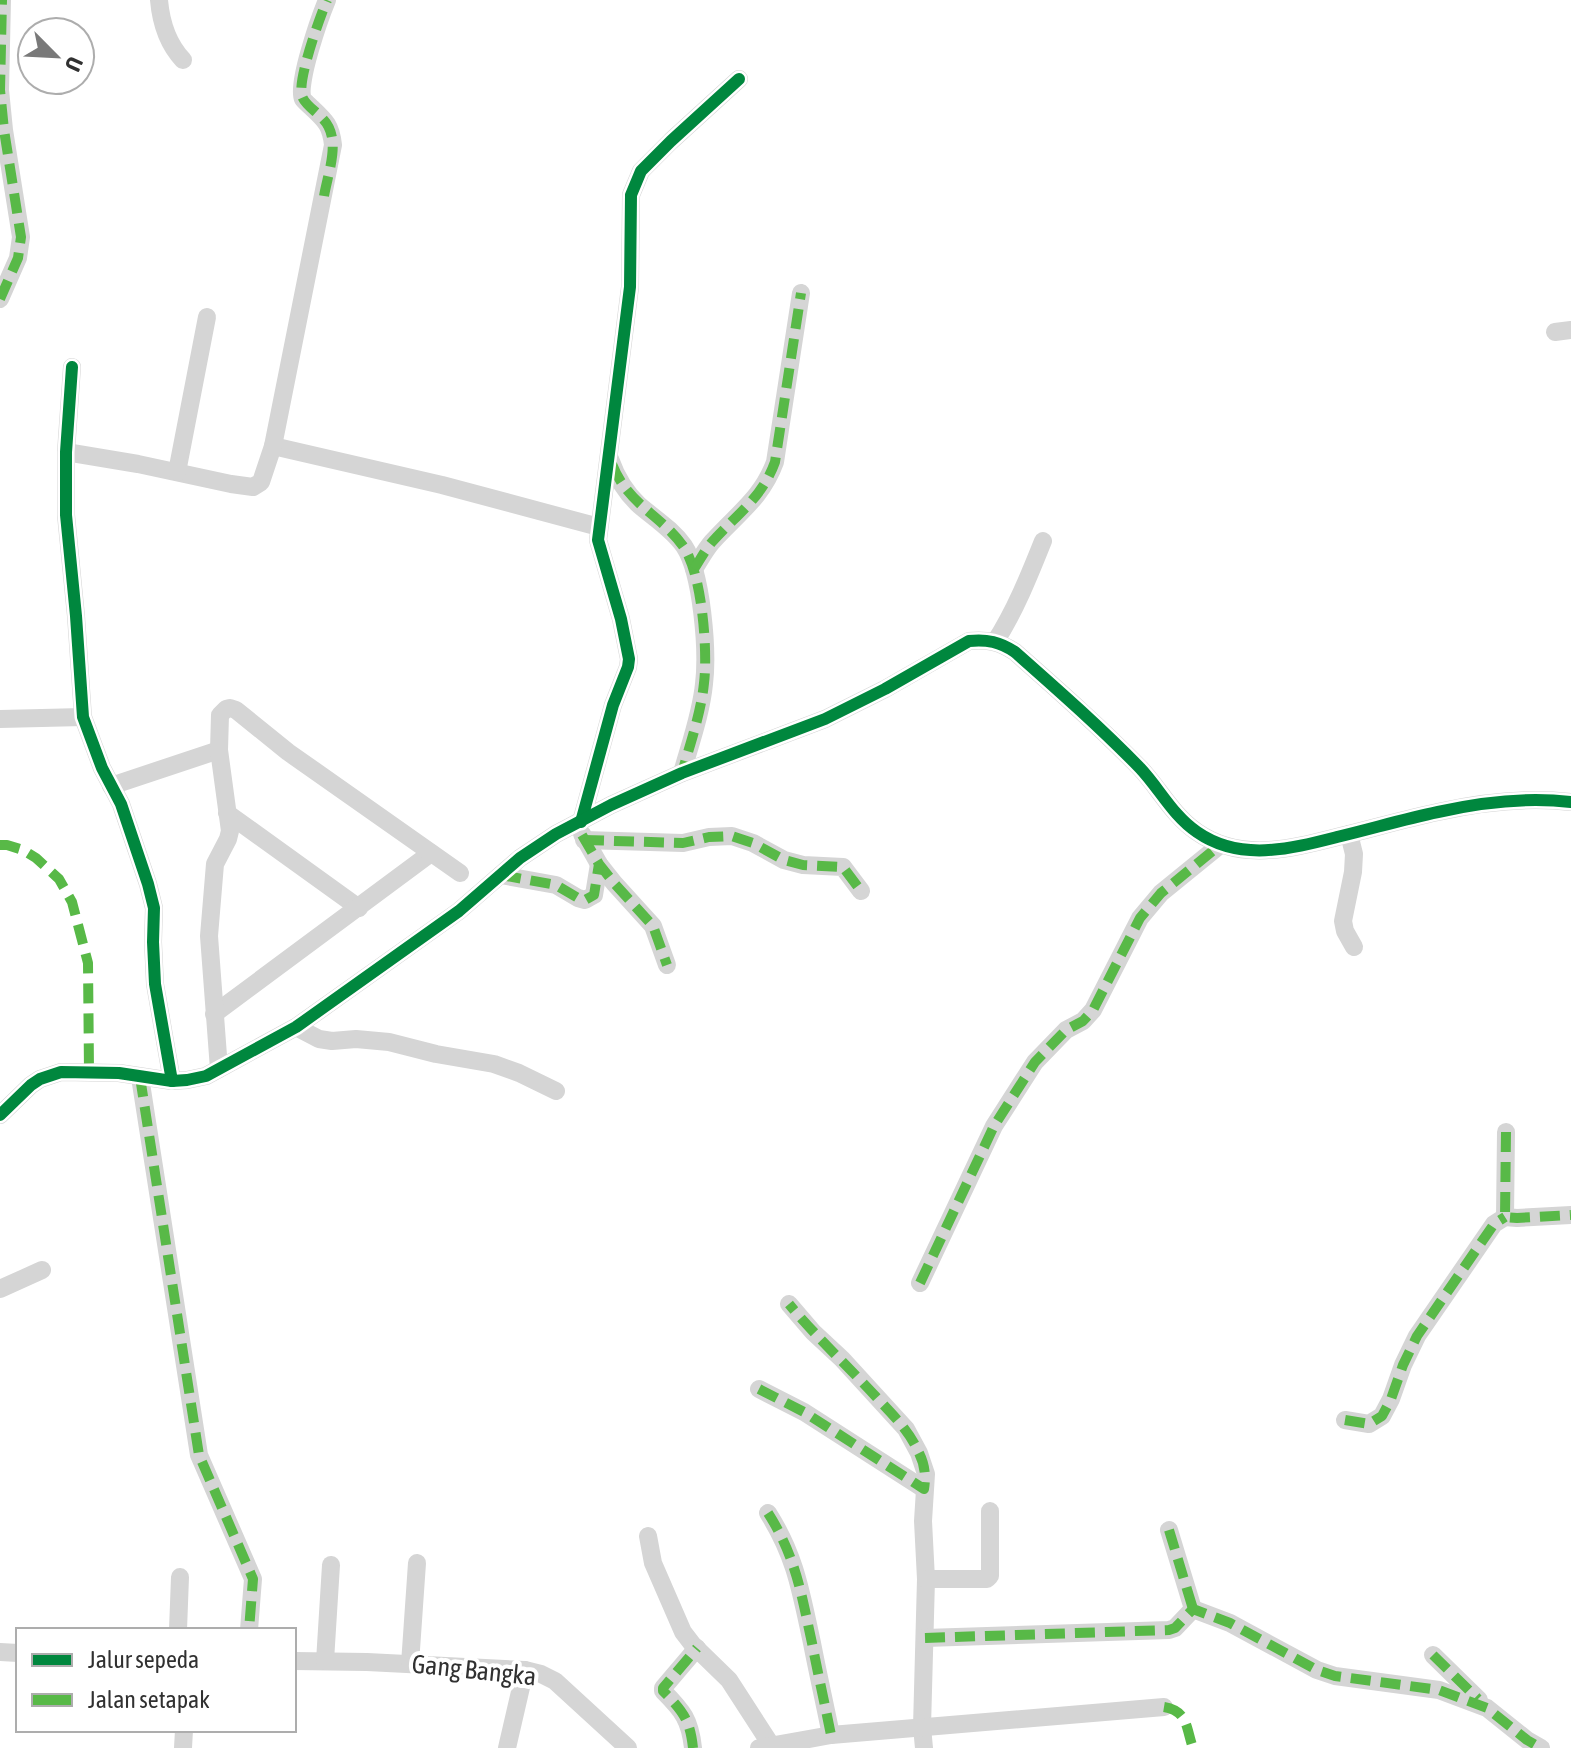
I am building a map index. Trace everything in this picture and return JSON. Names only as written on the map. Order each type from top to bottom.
[{"type":"street","points":[[0,299],[18,258],[21,237],[0,90],[2,0]]},
{"type":"street","points":[[159,0],[164,30],[175,52],[183,60]]},
{"type":"street","points":[[66,452],[253,487],[261,482],[273,446],[333,145],[332,132],[304,100],[302,92],[303,75],[327,0]]},
{"type":"street","points":[[667,965],[653,926],[599,864],[581,829],[609,718],[629,659],[598,540],[599,527],[630,287],[631,195],[641,171],[739,79]]},
{"type":"street","points":[[694,569],[709,545],[763,489],[770,476],[775,462],[801,293]]},
{"type":"street","points":[[177,472],[207,317]]},
{"type":"street","points":[[72,367],[66,452],[66,515],[83,717],[102,768],[121,804],[154,908],[155,984],[172,1081]]},
{"type":"street","points":[[273,446],[442,485],[599,527]]},
{"type":"street","points":[[609,457],[617,478],[636,503],[677,538],[694,569],[705,639],[704,683],[682,773]]},
{"type":"street","points":[[995,642],[1026,583],[1043,541]]},
{"type":"street","points":[[0,1115],[31,1085],[61,1072],[89,1071],[172,1081],[206,1076],[296,1027],[459,911],[520,858],[544,842],[581,829],[611,805],[682,773],[825,719],[969,641],[983,639],[1015,652],[1091,720],[1145,774],[1183,820],[1196,832],[1220,845],[1272,851],[1440,811],[1509,800],[1571,802]]},
{"type":"street","points":[[219,1069],[209,936],[215,864],[230,831],[219,750],[220,715],[226,709],[236,710],[288,752],[460,873]]},
{"type":"street","points":[[0,719],[83,717]]},
{"type":"street","points":[[111,786],[219,750]]},
{"type":"street","points":[[227,813],[359,908]]},
{"type":"street","points":[[581,829],[683,843],[732,836],[753,843],[784,860],[803,865],[843,867],[861,891]]},
{"type":"street","points":[[1349,834],[1354,854],[1353,872],[1343,921],[1354,947]]},
{"type":"street","points":[[920,1283],[994,1126],[1035,1062],[1066,1030],[1083,1021],[1093,1010],[1140,918],[1161,893],[1220,845]]},
{"type":"street","points":[[214,1014],[431,853]]},
{"type":"street","points":[[501,875],[556,885],[585,900],[594,895],[599,864]]},
{"type":"street","points":[[296,1027],[319,1039],[389,1042],[494,1064],[556,1091]]},
{"type":"street","points":[[140,1077],[199,1455],[253,1579],[249,1628]]},
{"type":"street","points":[[1505,1217],[1506,1132]]},
{"type":"street","points":[[1345,1420],[1369,1424],[1382,1416],[1417,1336],[1494,1224],[1505,1217],[1571,1215]]},
{"type":"street","points":[[0,1289],[42,1270]]},
{"type":"street","points":[[789,1304],[906,1429],[923,1463],[926,1474],[923,1521],[926,1579],[924,1748]]},
{"type":"street","points":[[759,1389],[804,1412],[924,1489]]},
{"type":"street","points":[[926,1579],[989,1578],[990,1511]]},
{"type":"street","points":[[768,1513],[783,1536],[793,1561],[831,1735]]},
{"type":"street","points":[[1169,1530],[1193,1609]]},
{"type":"street","points":[[648,1536],[653,1563],[683,1632],[729,1680],[765,1747],[831,1735],[1164,1707]]},
{"type":"street","points":[[410,1664],[417,1563]]},
{"type":"street","points":[[325,1661],[331,1565]]},
{"type":"street","points":[[178,1628],[180,1577]]},
{"type":"street","points":[[925,1638],[1169,1630],[1175,1628],[1193,1609]]},
{"type":"street","points":[[1193,1609],[1230,1623],[1317,1670],[1335,1676],[1439,1690],[1487,1708]]},
{"type":"street","points":[[693,1748],[691,1729],[682,1711],[663,1688],[697,1648]]},
{"type":"street","points":[[1433,1655],[1487,1708],[1541,1748]]},
{"type":"street","name":"Gang Bangka","points":[[296,1661],[525,1670],[541,1674],[555,1681],[628,1748]]},
{"type":"street","points":[[507,1748],[525,1670]]},
{"type":"marked path","points":[[0,299],[18,258],[21,237],[0,90],[2,0]]},
{"type":"marked path","points":[[324,196],[332,156],[332,136],[329,127],[302,96],[301,88],[310,48],[327,0]]},
{"type":"marked path","points":[[694,569],[712,542],[756,496],[770,475],[775,462],[801,293]]},
{"type":"marked path","points":[[612,464],[635,500],[683,546],[695,574],[704,632],[704,683],[682,773]]},
{"type":"marked path","points":[[582,835],[599,864],[653,926],[667,965]]},
{"type":"marked path","points":[[584,840],[683,843],[732,836],[753,843],[784,860],[803,865],[843,867],[861,891]]},
{"type":"marked path","points":[[0,845],[23,850],[36,858],[59,879],[72,902],[88,963],[89,1071]]},
{"type":"marked path","points":[[920,1283],[994,1126],[1035,1062],[1066,1030],[1083,1021],[1093,1010],[1140,918],[1161,893],[1220,845]]},
{"type":"marked path","points":[[501,875],[556,885],[585,900],[594,895],[599,864]]},
{"type":"marked path","points":[[140,1077],[199,1455],[253,1579],[249,1628]]},
{"type":"marked path","points":[[1506,1132],[1505,1217],[1571,1215]]},
{"type":"marked path","points":[[1345,1420],[1369,1424],[1382,1416],[1417,1336],[1494,1224],[1505,1217]]},
{"type":"marked path","points":[[759,1389],[804,1412],[924,1489],[923,1462],[906,1431],[789,1304]]},
{"type":"marked path","points":[[768,1513],[785,1545],[796,1576],[831,1735]]},
{"type":"marked path","points":[[1169,1530],[1193,1609]]},
{"type":"marked path","points":[[925,1638],[1169,1630],[1175,1628],[1193,1609],[1230,1623],[1317,1670],[1335,1676],[1439,1690],[1487,1708],[1541,1748]]},
{"type":"marked path","points":[[693,1748],[684,1716],[663,1688],[697,1648]]},
{"type":"marked path","points":[[1433,1655],[1478,1699]]},
{"type":"marked path","points":[[1164,1707],[1182,1716],[1193,1748]]},
{"type":"cycle path","points":[[581,822],[629,659],[598,540],[630,287],[631,195],[641,171],[739,79]]},
{"type":"cycle path","points":[[72,367],[66,452],[66,515],[83,717],[102,768],[121,804],[154,908],[155,984],[172,1081]]},
{"type":"cycle path","points":[[0,1115],[31,1085],[61,1072],[119,1073],[172,1081],[206,1076],[296,1027],[459,911],[520,858],[556,834],[682,773],[825,719],[969,641],[993,642],[1015,652],[1125,753],[1188,825],[1213,841],[1230,847],[1283,849],[1488,803],[1521,800],[1571,802]]}]
